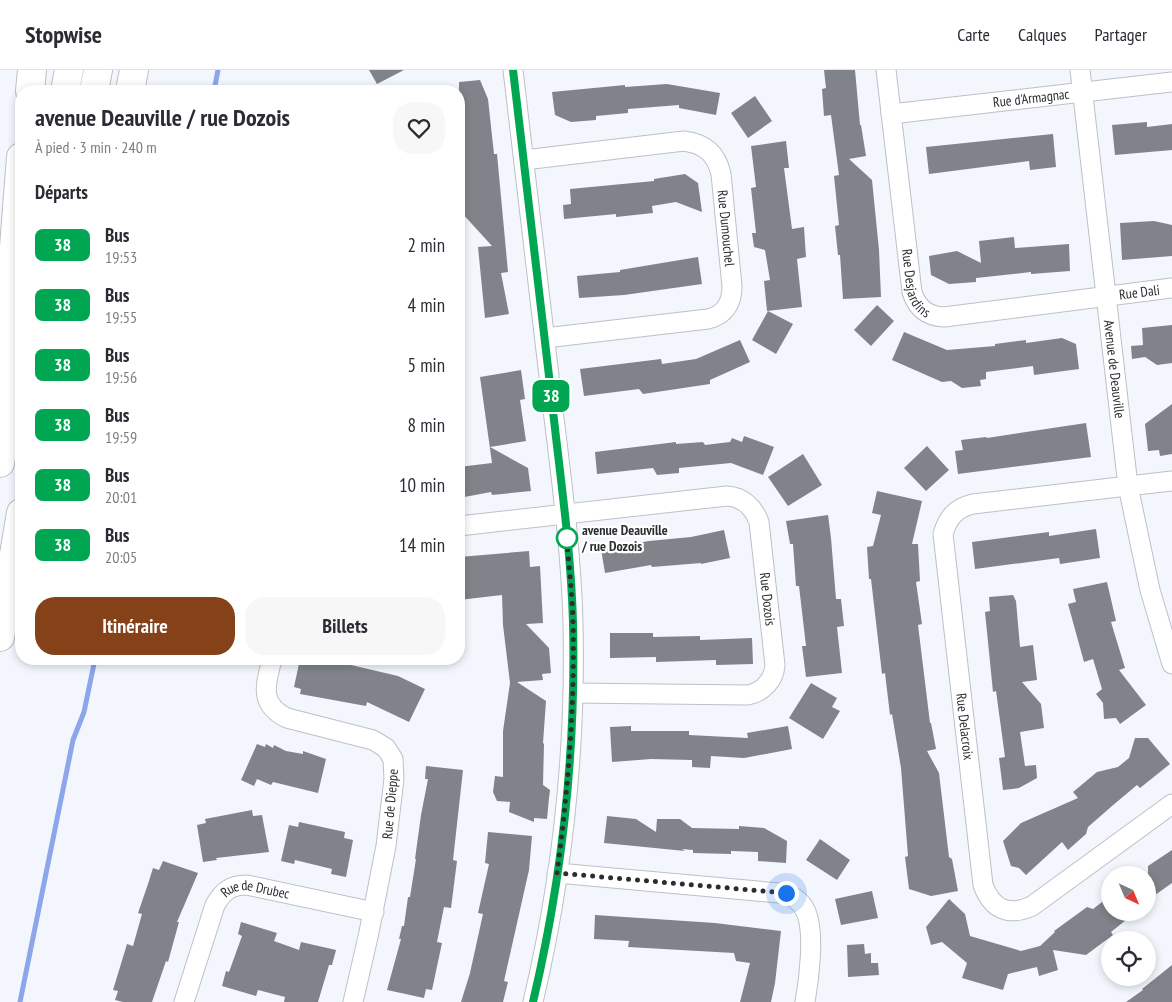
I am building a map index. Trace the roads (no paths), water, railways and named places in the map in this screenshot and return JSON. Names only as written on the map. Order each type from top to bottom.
[{"type":"highway","points":[[31,85],[32,70]]},
{"type":"highway","points":[[66,85],[69,70]]},
{"type":"highway","points":[[95,85],[98,70]]},
{"type":"highway","points":[[131,85],[134,70]]},
{"type":"highway","points":[[0,427],[15,234]]},
{"type":"highway","points":[[0,463],[15,377]]},
{"type":"highway","points":[[0,637],[15,548]]},
{"type":"street","points":[[513,70],[565,514],[573,622],[573,693],[568,781],[557,873],[533,1002]]},
{"type":"street","name":"Rue Desjardins","points":[[886,70],[912,292],[920,308],[927,313],[944,317],[1106,296]]},
{"type":"street","name":"Avenue de Deauville","points":[[1080,70],[1128,486],[1148,582],[1160,629],[1172,664]]},
{"type":"street","name":"Rue d'Armagnac","points":[[892,114],[1172,82]]},
{"type":"street","name":"Rue Dumouchel","points":[[524,160],[684,141],[694,142],[705,147],[713,154],[719,163],[721,174],[732,294],[730,302],[723,312],[714,318],[708,319],[544,338]]},
{"type":"street","name":"Rue Dali","points":[[1106,296],[1172,288]]},
{"type":"street","points":[[1128,486],[1172,481]]},
{"type":"street","name":"Rue Delacroix","points":[[1128,486],[964,506],[955,511],[943,534],[983,885],[987,894],[998,906],[1006,910],[1023,910],[1032,906],[1172,804]]},
{"type":"street","name":"Rue Dozois","points":[[565,514],[728,496],[735,496],[742,500],[753,510],[758,522],[775,665],[768,684],[756,694],[573,693]]},
{"type":"street","points":[[465,525],[565,514]]},
{"type":"street","name":"Rue de Dieppe","points":[[270,665],[266,682],[266,695],[276,712],[287,718],[374,740],[386,748],[393,759],[394,779],[386,846],[374,912],[353,1002]]},
{"type":"street","points":[[557,873],[779,893],[793,896],[803,906],[809,921],[809,967],[805,1002]]},
{"type":"street","name":"Rue de Drubec","points":[[184,1002],[215,905],[230,887],[247,884],[374,912]]},
{"type":"waterway","points":[[215,85],[218,70]]},
{"type":"waterway","points":[[20,1002],[73,740],[84,712],[94,665]]},
{"type":"place","name":"avenue Deauville / rue Dozois","points":[[567,538]]}]
